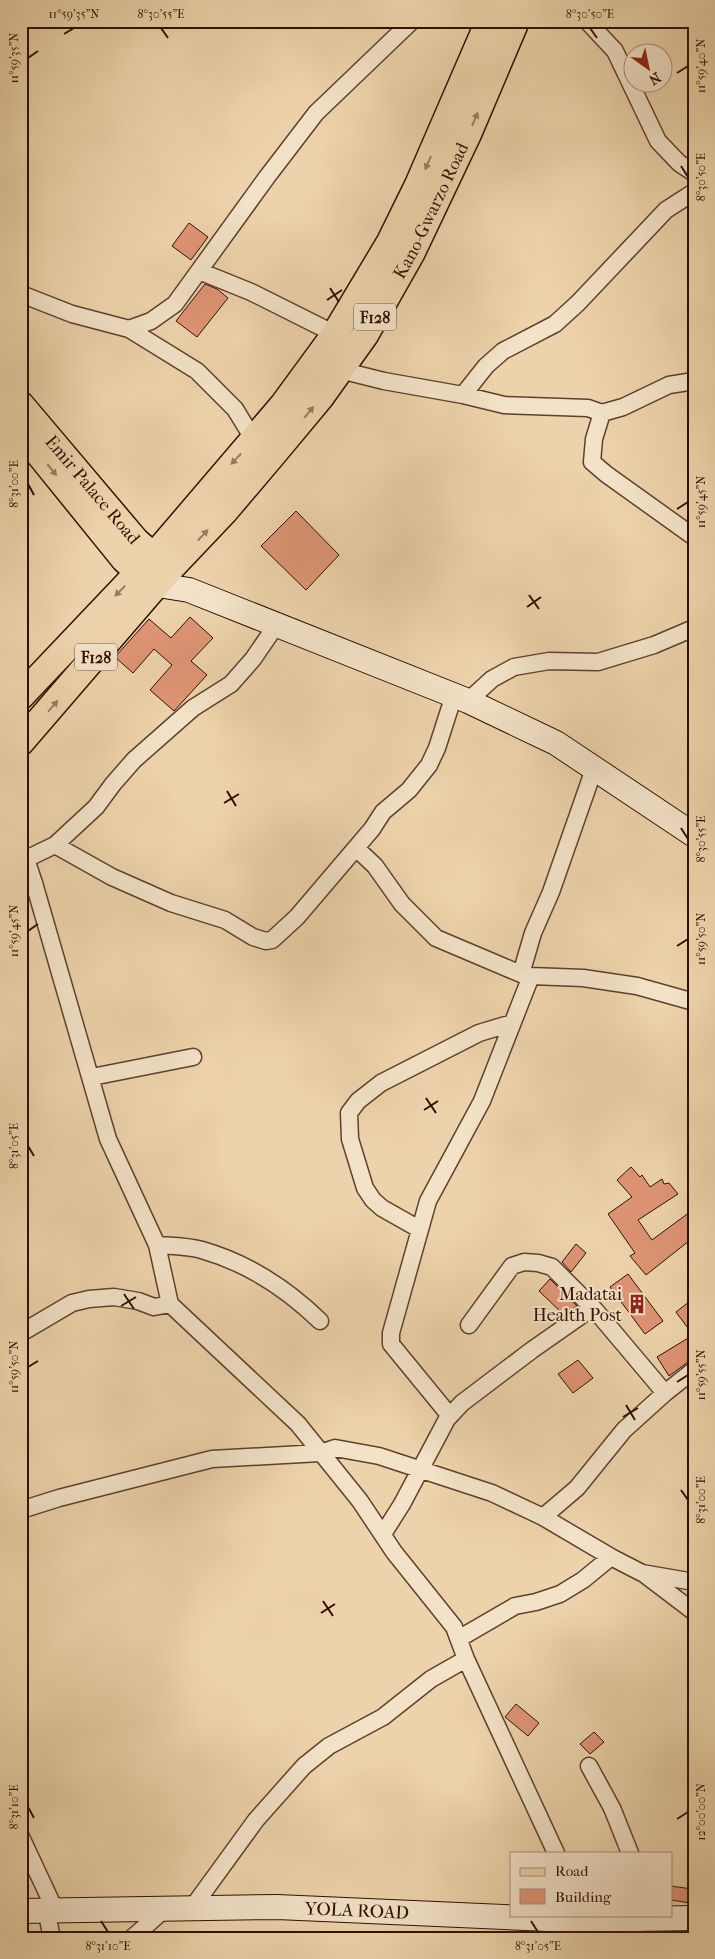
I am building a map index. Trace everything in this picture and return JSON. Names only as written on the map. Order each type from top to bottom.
[{"type":"main road","name":"Kano-Gwarzo Road","points":[[155,571],[229,466],[283,405],[335,334],[390,242],[418,185],[489,21]]},
{"type":"main road","name":"Kano-Gwarzo Road","points":[[155,571],[232,504],[320,398],[365,335],[412,252],[468,134],[516,21]]},
{"type":"main road","name":"Emir Palace Road","points":[[21,405],[136,540],[155,571]]},
{"type":"main road","name":"Emir Palace Road","points":[[21,432],[124,559],[155,571]]},
{"type":"main road","name":"F128","points":[[21,696],[155,571]]},
{"type":"main road","name":"F128","points":[[21,742],[155,571]]},
{"type":"street","points":[[129,329],[151,321],[175,304],[316,113],[412,21]]},
{"type":"street","points":[[587,21],[615,51],[658,141],[679,162],[694,173]]},
{"type":"street","points":[[463,395],[486,366],[503,351],[555,324],[578,303],[666,210],[694,192]]},
{"type":"street","points":[[199,271],[251,292],[335,334]]},
{"type":"street","points":[[21,294],[72,314],[129,329],[196,371],[235,409],[254,440]]},
{"type":"street","points":[[340,370],[384,381],[463,395],[504,405],[588,408],[602,414],[623,407],[669,385],[694,381]]},
{"type":"street","points":[[602,414],[594,439],[592,462],[694,537]]},
{"type":"street","points":[[155,571],[189,590],[461,698],[556,743],[694,835]]},
{"type":"street","points":[[276,624],[253,660],[231,684],[193,708],[134,760],[96,807],[55,845],[24,856],[92,1077],[108,1139],[156,1244],[170,1304],[292,1418],[360,1501],[394,1552],[454,1627],[460,1638],[466,1659],[556,1852]]},
{"type":"street","points":[[55,845],[112,877],[171,903],[226,920],[266,942],[272,940],[297,917],[356,848],[383,812],[409,790],[429,764],[461,698],[492,678],[514,667],[549,661],[598,662],[654,646],[694,628]]},
{"type":"street","points":[[450,1416],[391,1344],[390,1339],[428,1201],[482,1101],[512,1023],[526,975],[533,933],[551,892],[594,769]]},
{"type":"street","points":[[356,848],[375,866],[402,904],[436,938],[526,975],[583,978],[638,986],[694,1002]]},
{"type":"street","points":[[419,1229],[382,1208],[365,1188],[350,1139],[349,1113],[358,1101],[381,1083],[479,1033],[512,1023]]},
{"type":"street","points":[[92,1077],[193,1057]]},
{"type":"street","points":[[156,1244],[201,1249],[232,1261],[270,1280],[320,1321]]},
{"type":"street","points":[[469,1325],[512,1266],[524,1262],[552,1266],[595,1310],[665,1393]]},
{"type":"street","points":[[21,1333],[72,1303],[89,1299],[114,1297],[154,1306],[170,1304]]},
{"type":"street","points":[[383,1534],[422,1469],[435,1440],[450,1416],[470,1397],[592,1308]]},
{"type":"street","points":[[544,1517],[577,1488],[624,1430],[694,1370]]},
{"type":"street","points":[[21,1510],[59,1498],[212,1459],[320,1453],[335,1448],[380,1456],[492,1493],[544,1517],[642,1573],[694,1612]]},
{"type":"street","points":[[460,1638],[514,1606],[536,1602],[560,1594],[582,1580],[611,1557]]},
{"type":"street","points":[[642,1573],[694,1582]]},
{"type":"street","points":[[192,1908],[251,1826],[304,1766],[329,1746],[383,1716],[430,1679],[466,1659]]},
{"type":"street","points":[[589,1766],[612,1808],[630,1852]]},
{"type":"street","points":[[21,1837],[51,1910],[52,1938]]},
{"type":"street","name":"YOLA ROAD","points":[[21,1911],[316,1907],[568,1924],[623,1917],[694,1918]]},
{"type":"street","points":[[132,1938],[166,1908]]},
{"type":"street","points":[[623,1917],[637,1938]]},
{"type":"building","points":[[189,223],[208,237],[191,260],[172,246]]},
{"type":"building","points":[[205,284],[217,289],[228,298],[197,337],[176,321]]},
{"type":"building","points":[[296,511],[339,555],[306,590],[261,546]]},
{"type":"building","points":[[190,617],[213,638],[191,661],[207,675],[174,711],[150,690],[172,665],[154,649],[133,673],[115,657],[149,619],[171,638]]},
{"type":"building","points":[[631,1167],[640,1177],[642,1175],[650,1187],[662,1179],[664,1184],[669,1183],[678,1194],[638,1220],[652,1240],[694,1209],[694,1237],[646,1275],[630,1256],[635,1253],[608,1214],[632,1197],[617,1180]]},
{"type":"building","points":[[576,1244],[586,1253],[571,1272],[562,1262]]},
{"type":"building","name":"Madatai Health Post","points":[[628,1274],[663,1321],[645,1334],[610,1287]]},
{"type":"building","points":[[550,1279],[577,1306],[564,1315],[539,1291]]},
{"type":"building","points":[[694,1298],[694,1360],[688,1362],[669,1376],[657,1357],[693,1335],[676,1312]]},
{"type":"building","points":[[578,1360],[593,1378],[573,1393],[558,1374]]},
{"type":"building","points":[[516,1704],[539,1723],[528,1736],[505,1717]]},
{"type":"building","points":[[594,1732],[604,1742],[590,1754],[580,1744]]},
{"type":"building","points":[[672,1886],[692,1889],[690,1903],[672,1900]]},
{"type":"place","name":"Madatai Health Post","points":[[637,1304]]}]
